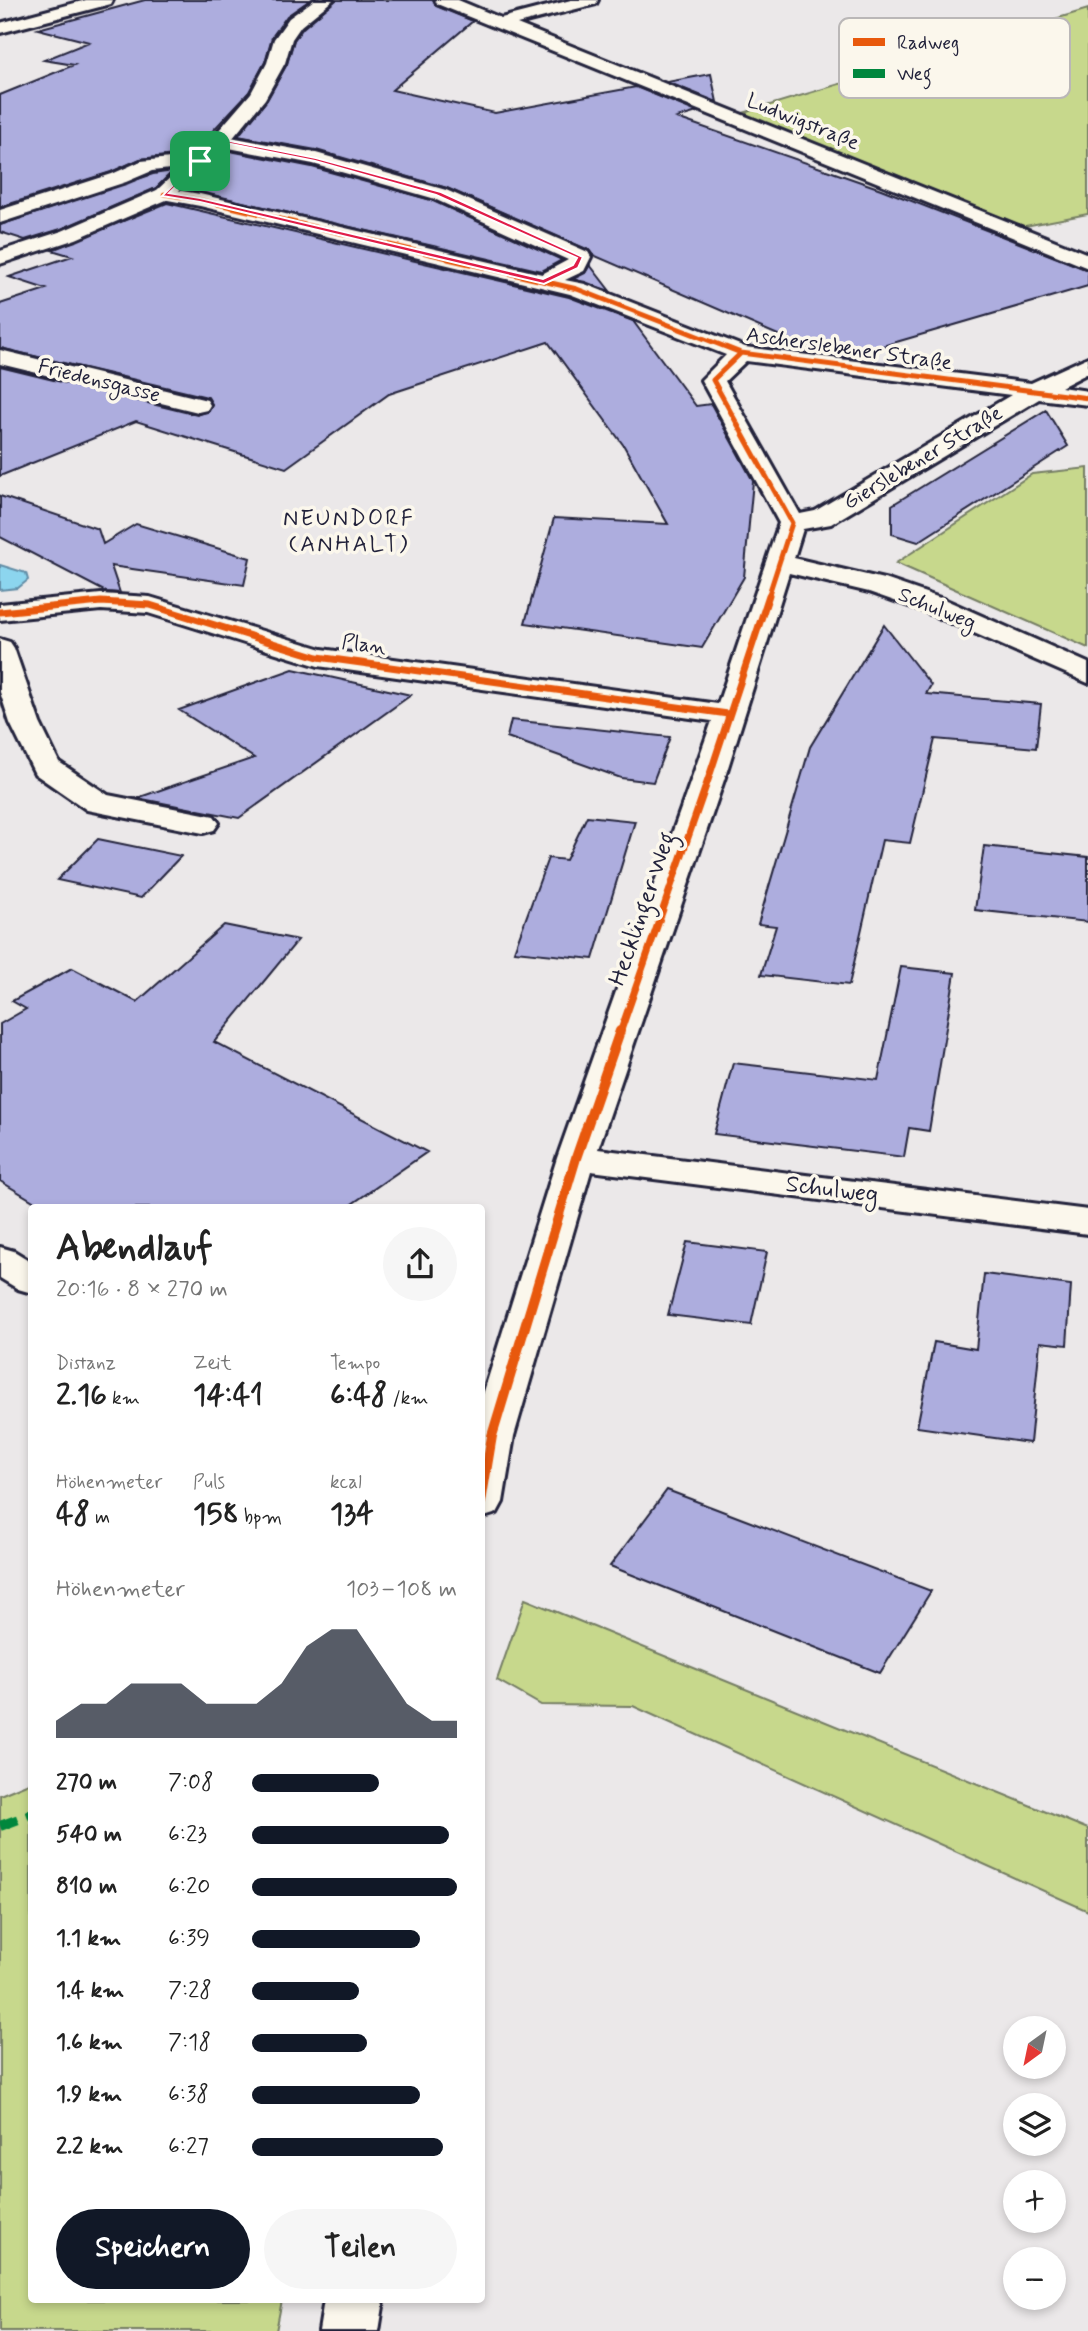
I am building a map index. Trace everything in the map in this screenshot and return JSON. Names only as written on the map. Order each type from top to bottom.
[{"type":"street","points":[[0,28],[105,0]]},
{"type":"street","points":[[0,258],[81,230],[164,194],[220,141],[259,95],[276,63],[283,39],[295,22],[325,0]]},
{"type":"street","name":"Ludwigstraße","points":[[443,0],[1088,262]]},
{"type":"street","points":[[501,23],[590,0]]},
{"type":"street","points":[[220,141],[316,159],[439,194],[580,257],[576,267],[544,282]]},
{"type":"street","points":[[0,217],[119,178],[148,165],[200,161]]},
{"type":"street","name":"Ascherslebener Straße","points":[[164,194],[200,200],[578,289],[741,353],[1088,398]]},
{"type":"street","points":[[741,353],[713,380],[792,523]]},
{"type":"street","name":"Friedensgasse","points":[[0,357],[198,405]]},
{"type":"street","name":"Gierslebener Straße","points":[[792,523],[822,518],[1035,391],[1088,364]]},
{"type":"street","name":"Hecklinger Weg","points":[[485,1453],[576,1158],[792,523]]},
{"type":"street","name":"Schulweg","points":[[780,563],[842,576],[936,606],[1088,674]]},
{"type":"street","name":"Plan","points":[[0,612],[101,602],[150,605],[318,657],[728,714]]},
{"type":"street","points":[[0,648],[25,723],[46,767],[98,803],[203,823]]},
{"type":"street","name":"Schulweg","points":[[576,1158],[1088,1222]]},
{"type":"street","points":[[0,1260],[28,1278]]},
{"type":"street","points":[[349,2331],[354,2303]]},
{"type":"green space","points":[[1088,9],[1088,214],[1020,227],[740,114],[839,84],[839,98],[1070,98],[1070,18],[1058,18]]},
{"type":"green space","points":[[1088,468],[1088,648],[896,563],[1032,474]]},
{"type":"green space","points":[[525,1599],[1088,1829],[1088,1911],[633,1706],[541,1705],[497,1680]]},
{"type":"green space","points":[[28,1783],[28,2303],[281,2303],[276,2331],[0,2331],[0,1795]]},
{"type":"water","points":[[0,565],[26,573],[28,580],[18,588],[0,590]]},
{"type":"building","points":[[145,0],[310,0],[287,16],[272,37],[265,62],[249,92],[192,153],[140,159],[111,172],[0,207],[0,95],[74,65],[44,60],[89,42],[38,29]]},
{"type":"building","points":[[336,0],[433,0],[436,6],[473,21],[392,90],[495,113],[636,87],[697,112],[677,118],[881,189],[1088,270],[1088,286],[845,357],[822,354],[593,255],[589,250],[447,188],[316,150],[238,136],[267,100],[287,64],[294,40],[303,28]]},
{"type":"building","points":[[711,74],[717,102],[667,82]]},
{"type":"building","points":[[225,150],[312,167],[431,200],[562,260],[542,271],[185,189]]},
{"type":"building","points":[[173,171],[156,188],[61,229],[25,240],[0,232],[0,225],[153,174]]},
{"type":"building","points":[[167,203],[569,297],[633,321],[696,406],[711,404],[753,481],[744,577],[702,648],[525,623],[554,518],[668,524],[624,446],[548,342],[389,394],[286,468],[136,421],[0,476],[0,367],[197,415],[209,411],[212,404],[208,397],[0,348],[0,304],[46,289],[9,277],[72,256],[52,250]]},
{"type":"building","points":[[590,265],[610,291],[573,279],[585,273]]},
{"type":"building","points":[[1046,410],[1068,446],[918,542],[892,534],[892,505]]},
{"type":"building","points":[[0,496],[98,529],[103,544],[136,524],[250,558],[244,585],[111,566],[120,593],[106,592],[0,537]]},
{"type":"building","points":[[884,625],[931,685],[926,694],[1041,704],[1036,748],[935,739],[910,843],[882,840],[849,985],[761,975],[776,926],[758,924],[810,747]]},
{"type":"building","points":[[293,669],[411,695],[239,818],[137,798],[254,758],[179,710]]},
{"type":"building","points":[[511,720],[670,737],[653,782],[621,778],[507,737]]},
{"type":"building","points":[[587,816],[635,821],[593,959],[514,951],[548,858],[566,860]]},
{"type":"building","points":[[98,839],[181,856],[141,898],[57,880]]},
{"type":"building","points":[[984,846],[1088,857],[1088,922],[975,910]]},
{"type":"building","points":[[224,925],[298,940],[214,1042],[427,1152],[352,1204],[38,1204],[0,1181],[0,1024],[26,1009],[12,1001],[72,968],[137,1002]]},
{"type":"building","points":[[901,967],[955,973],[929,1131],[909,1128],[904,1157],[714,1134],[733,1063],[878,1080]]},
{"type":"building","points":[[687,1242],[767,1252],[751,1325],[668,1315]]},
{"type":"building","points":[[984,1274],[1071,1285],[1067,1345],[1040,1342],[1030,1443],[917,1427],[934,1342],[976,1349]]},
{"type":"building","points":[[667,1490],[931,1591],[880,1673],[610,1566]]},
{"type":"marked path","points":[[0,1826],[28,1816]]},
{"type":"cycle path","points":[[164,194],[200,200],[577,289],[741,353],[1088,398]]},
{"type":"cycle path","points":[[485,1478],[492,1436],[576,1158],[709,777],[792,523],[713,380],[741,353]]},
{"type":"cycle path","points":[[0,612],[101,602],[150,605],[318,657],[728,714]]},
{"type":"district","name":"NEUNDORF (ANHALT)","points":[[349,532]]},
{"type":"route","points":[[220,141],[316,159],[439,194],[580,257],[576,267],[544,282],[200,200],[164,194],[200,161],[220,141]]}]
